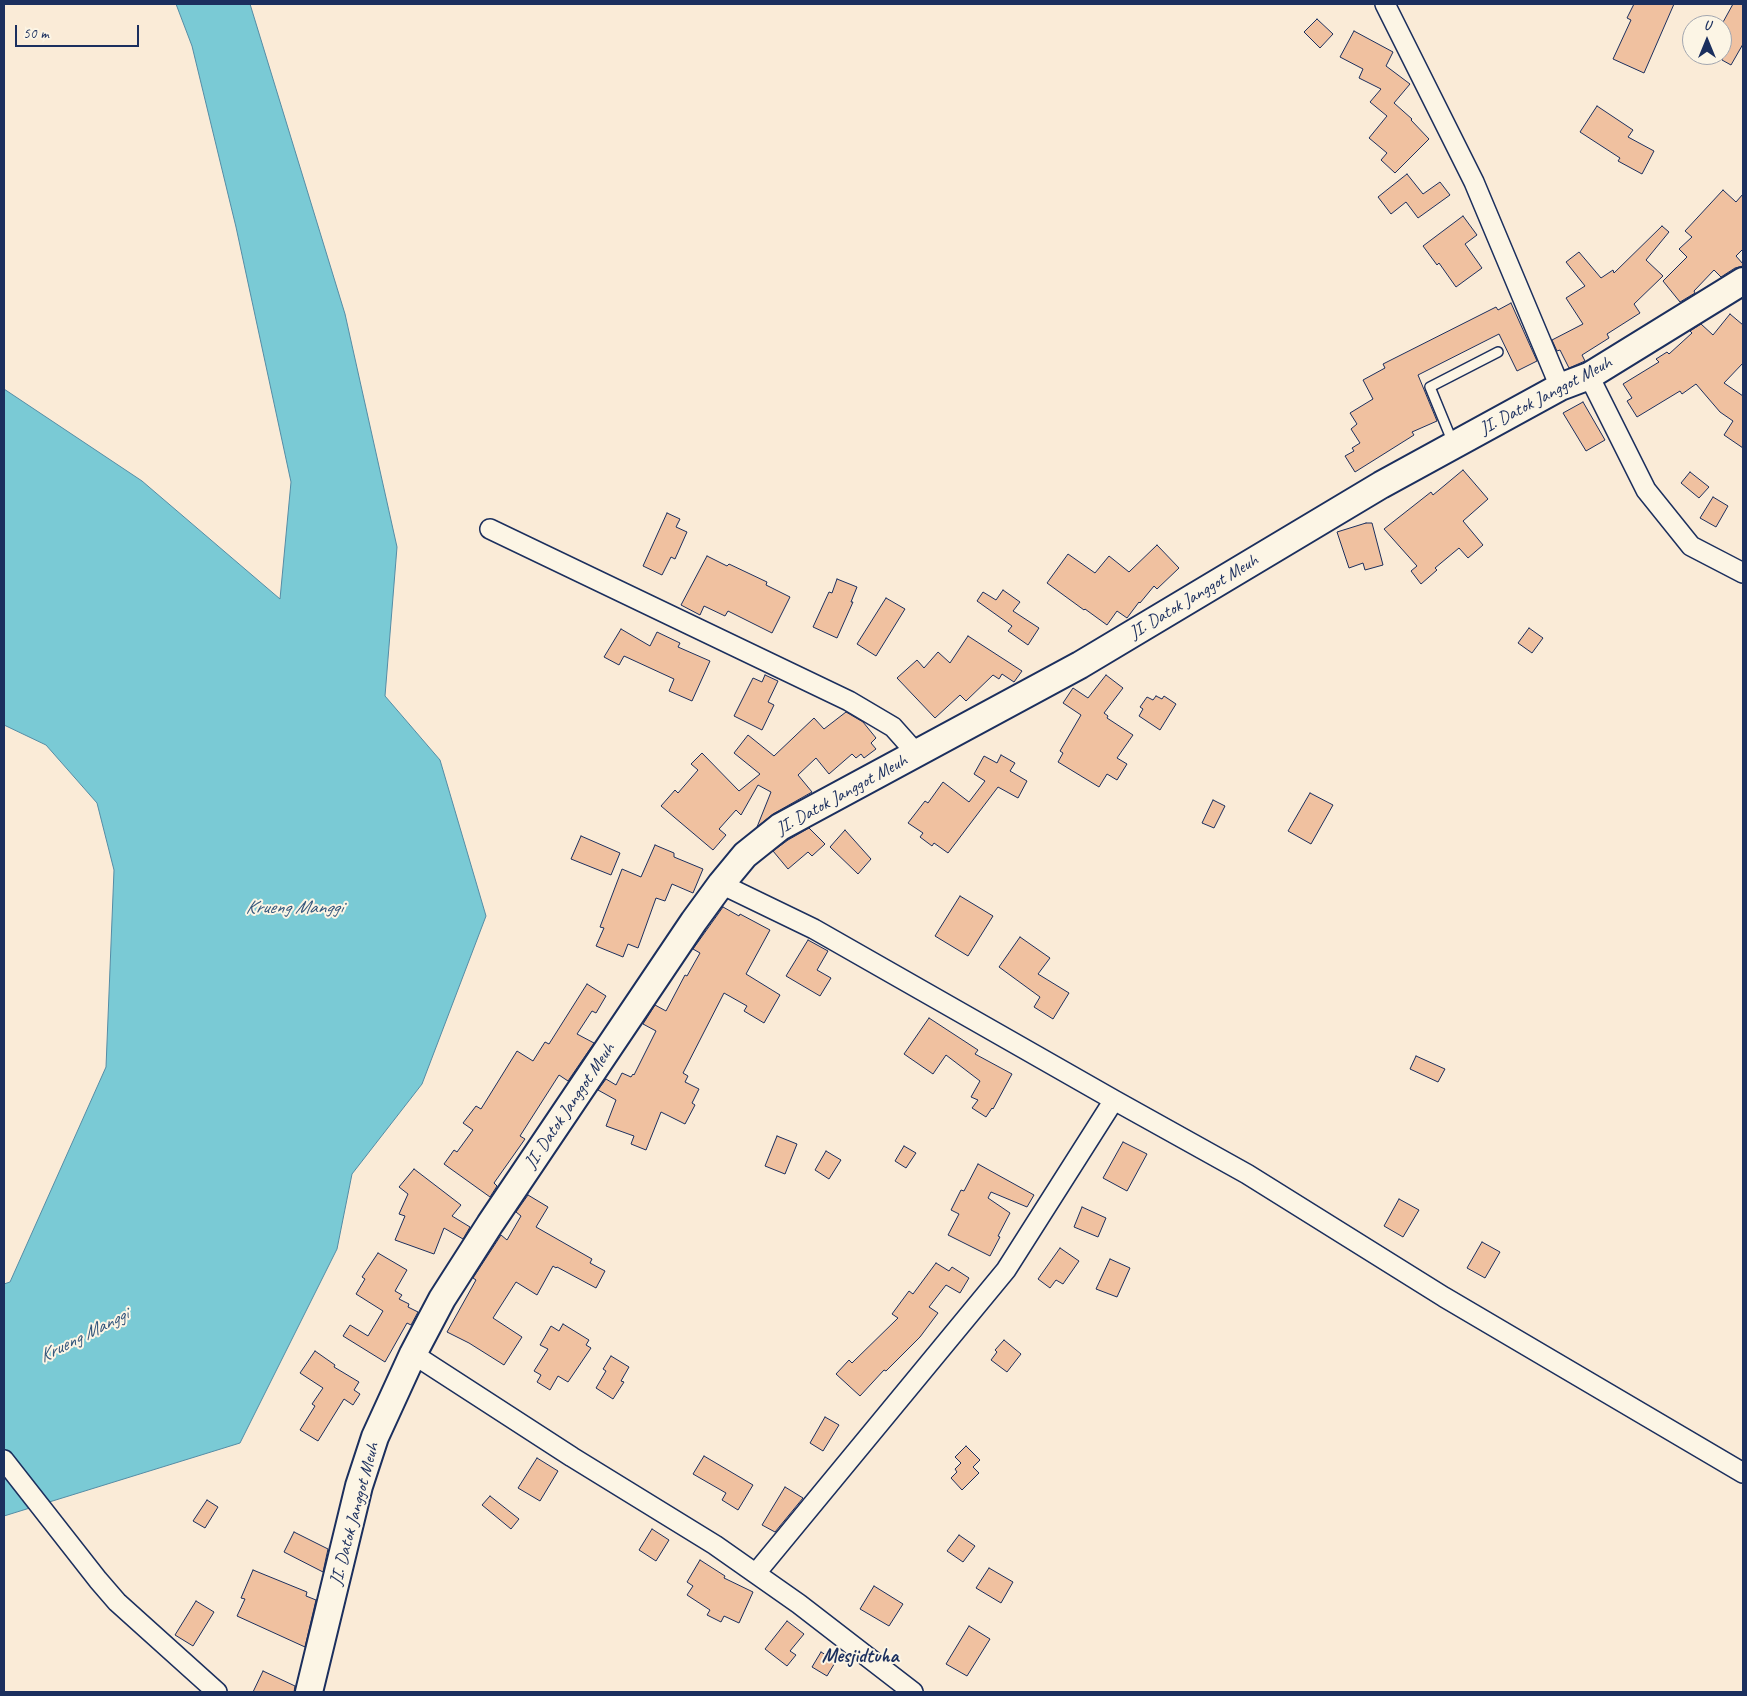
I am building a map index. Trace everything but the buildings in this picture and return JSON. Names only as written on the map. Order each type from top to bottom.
[{"type":"street","points":[[1385,4],[1474,182],[1560,387]]},
{"type":"street","name":"JI. Datok Janggot Meuh","points":[[309,1692],[359,1486],[375,1437],[413,1354],[442,1299],[490,1224],[694,921],[745,855],[780,827],[1080,665],[1381,486],[1560,387],[1589,376],[1743,281]]},
{"type":"street","points":[[1589,376],[1646,490],[1691,546],[1743,573]]},
{"type":"street","points":[[490,529],[849,701],[893,727],[917,754]]},
{"type":"street","points":[[721,884],[814,929],[1247,1174],[1444,1297],[1743,1473]]},
{"type":"street","points":[[756,1573],[1006,1270],[1114,1100]]},
{"type":"street","points":[[413,1354],[572,1457],[715,1545],[756,1573],[912,1692]]},
{"type":"street","points":[[4,1460],[117,1602],[217,1692]]},
{"type":"lane","points":[[1454,445],[1430,387],[1498,352]]},
{"type":"water","name":"Krueng Manggi","points":[[176,4],[250,4],[345,314],[397,547],[385,696],[440,760],[486,916],[422,1084],[352,1174],[337,1249],[240,1443],[4,1516],[4,1284],[10,1282],[106,1067],[114,870],[97,803],[46,745],[4,725],[4,389],[142,481],[280,599],[291,482],[236,227],[192,46]]},
{"type":"district","name":"Mesjidtuha","points":[[860,1657]]}]
